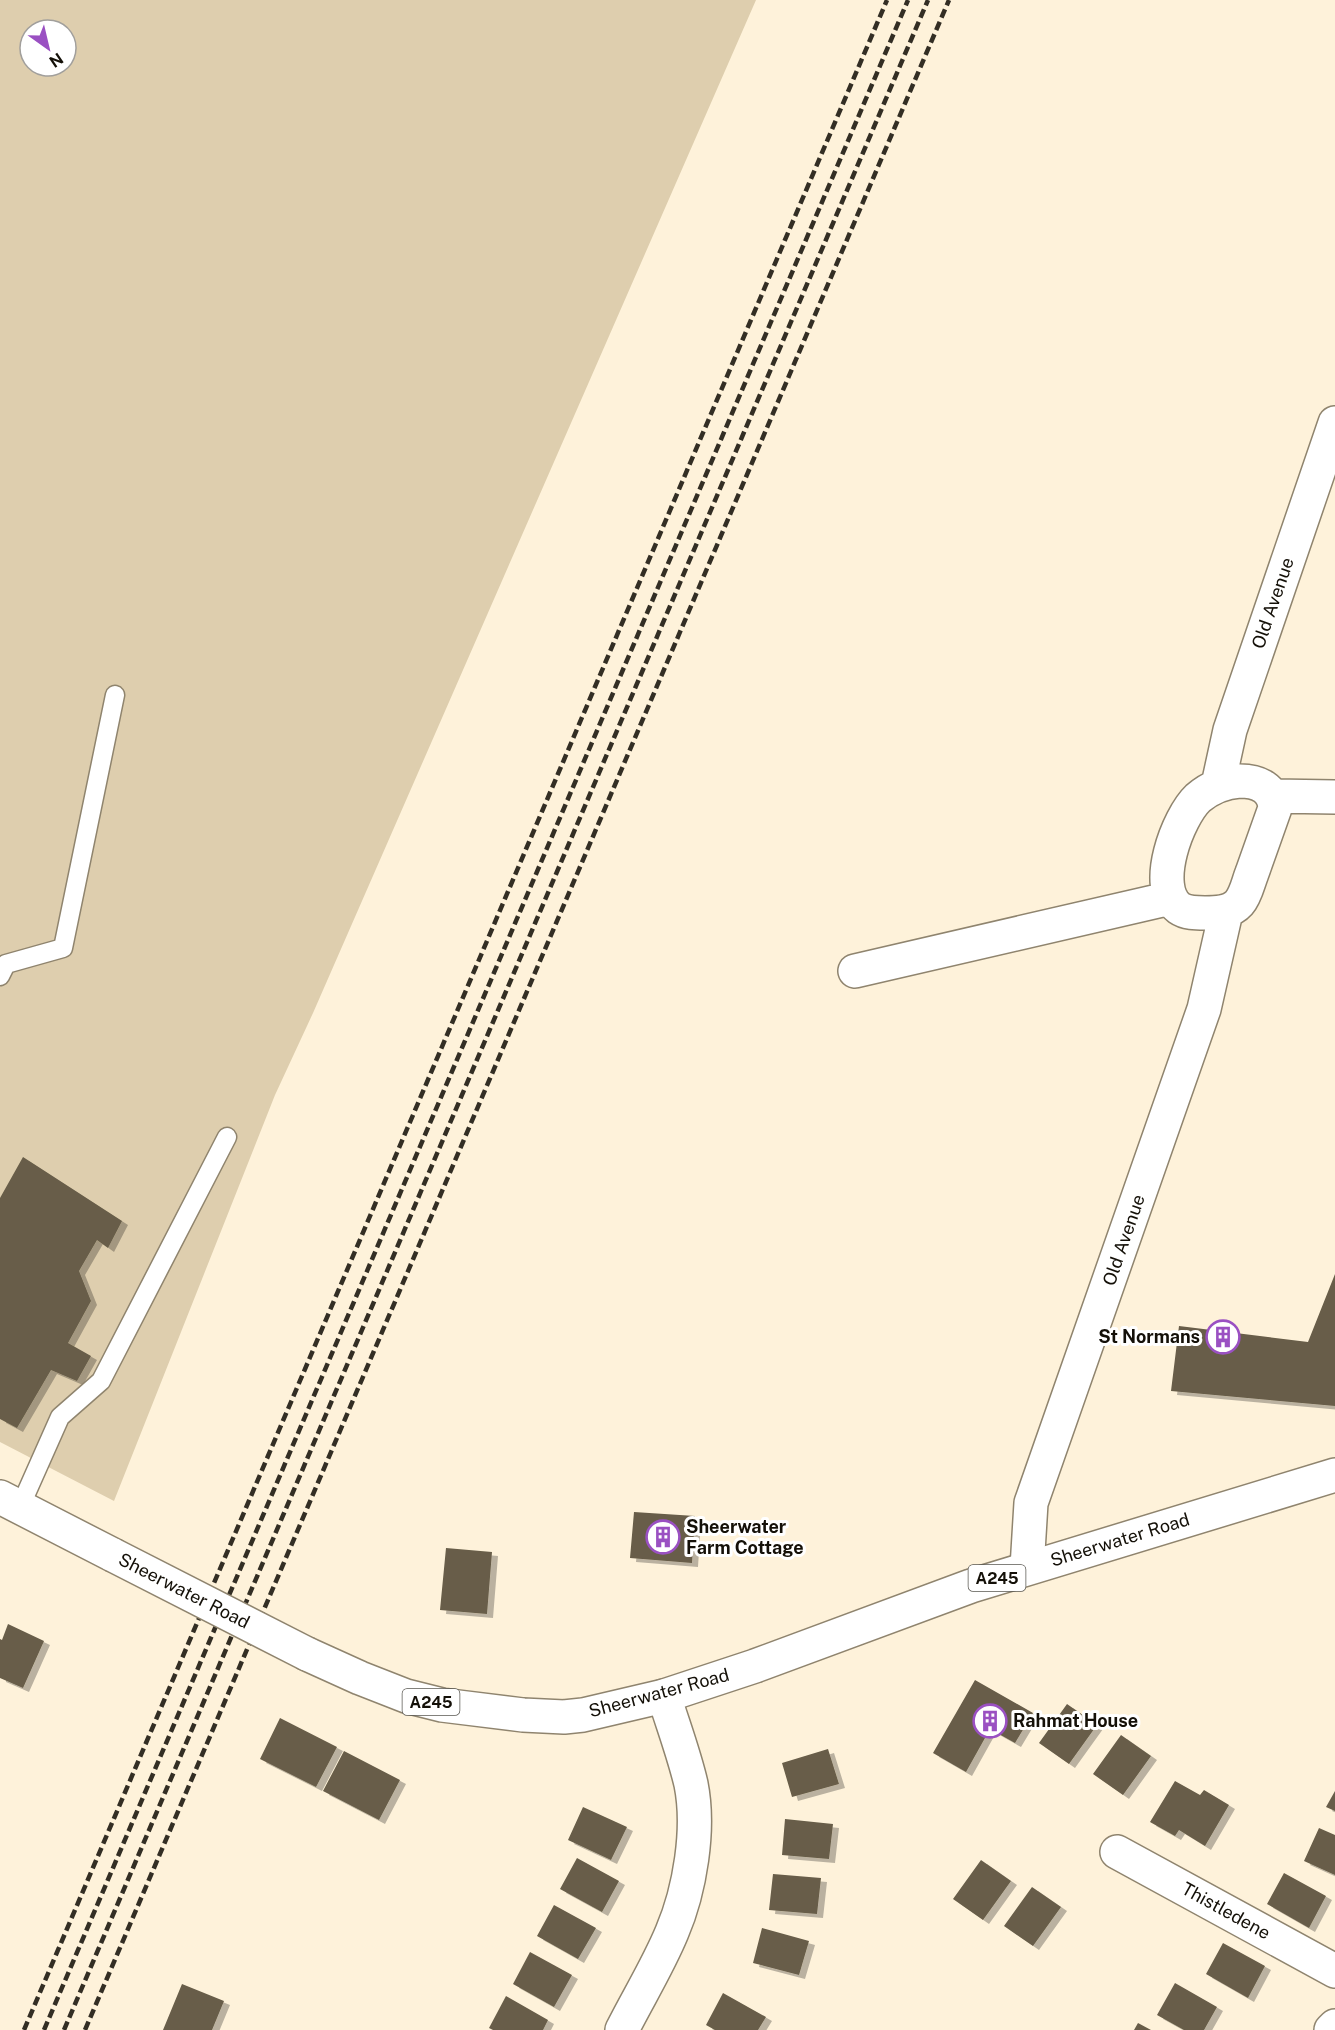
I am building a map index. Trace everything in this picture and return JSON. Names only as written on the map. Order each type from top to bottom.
[{"type":"street","name":"Old Avenue","points":[[1218,785],[1230,730],[1335,423]]},
{"type":"street","points":[[1229,782],[1253,782],[1265,786],[1274,796],[1275,808],[1244,896],[1226,912],[1189,912],[1179,908],[1171,898],[1168,861],[1176,834],[1191,806],[1218,785],[1229,782]]},
{"type":"street","points":[[1274,796],[1335,797]]},
{"type":"street","points":[[855,971],[1171,898]]},
{"type":"street","name":"Old Avenue","points":[[1027,1568],[1031,1503],[1204,1010],[1226,912]]},
{"type":"street","name":"Sheerwater Road","points":[[10,1502],[307,1654],[406,1696],[480,1710],[564,1717],[609,1710],[664,1696],[755,1666],[971,1586],[1335,1475]]},
{"type":"street","points":[[622,2030],[672,1932],[687,1882],[693,1852],[695,1823],[691,1786],[664,1696]]},
{"type":"street","name":"Thistledene","points":[[1117,1852],[1335,1971]]},
{"type":"street","points":[[1331,2030],[1335,2026]]},
{"type":"lane","points":[[0,976],[6,964],[63,948],[115,695]]},
{"type":"lane","points":[[10,1502],[60,1417],[101,1381],[227,1137]]},
{"type":"shaded area","points":[[0,0],[756,0],[313,1013],[275,1095],[114,1501],[0,1442]]},
{"type":"building","points":[[23,1157],[122,1221],[108,1248],[97,1240],[79,1271],[91,1301],[68,1343],[91,1356],[77,1381],[51,1370],[17,1428],[0,1419],[0,1198]]},
{"type":"building","name":"St Normans","points":[[1335,1274],[1335,1406],[1171,1391],[1179,1326],[1308,1342]]},
{"type":"building","name":"Sheerwater Farm Cottage","points":[[634,1512],[695,1516],[692,1563],[630,1558]]},
{"type":"building","points":[[446,1548],[492,1552],[487,1614],[440,1610]]},
{"type":"building","points":[[8,1624],[44,1641],[23,1688],[0,1678],[0,1639],[2,1640]]},
{"type":"building","name":"Rahmat House","points":[[975,1680],[1033,1713],[1015,1743],[990,1729],[966,1772],[933,1753]]},
{"type":"building","points":[[1067,1704],[1097,1725],[1069,1764],[1039,1743]]},
{"type":"building","points":[[280,1718],[337,1747],[316,1787],[260,1759]]},
{"type":"building","points":[[1121,1735],[1151,1756],[1123,1795],[1093,1774]]},
{"type":"building","points":[[828,1749],[839,1784],[792,1797],[782,1763]]},
{"type":"building","points":[[344,1751],[400,1780],[379,1820],[323,1791]]},
{"type":"building","points":[[1175,1781],[1200,1795],[1204,1790],[1229,1805],[1205,1846],[1179,1830],[1175,1836],[1150,1822]]},
{"type":"building","points":[[1335,1791],[1335,1811],[1326,1807]]},
{"type":"building","points":[[583,1807],[627,1827],[611,1860],[568,1840]]},
{"type":"building","points":[[785,1819],[833,1824],[829,1859],[782,1855]]},
{"type":"building","points":[[1319,1828],[1335,1835],[1335,1875],[1304,1861]]},
{"type":"building","points":[[577,1858],[619,1881],[602,1912],[560,1889]]},
{"type":"building","points":[[981,1860],[1011,1881],[983,1920],[953,1899]]},
{"type":"building","points":[[1284,1873],[1326,1896],[1309,1928],[1267,1904]]},
{"type":"building","points":[[773,1874],[821,1878],[817,1914],[769,1910]]},
{"type":"building","points":[[1032,1887],[1061,1907],[1033,1946],[1004,1926]]},
{"type":"building","points":[[554,1905],[596,1928],[578,1959],[537,1936]]},
{"type":"building","points":[[762,1928],[809,1941],[799,1975],[753,1963]]},
{"type":"building","points":[[1223,1943],[1265,1966],[1248,1998],[1206,1974]]},
{"type":"building","points":[[530,1952],[572,1975],[554,2007],[513,1984]]},
{"type":"building","points":[[1175,1983],[1217,2007],[1204,2030],[1184,2030],[1157,2015]]},
{"type":"building","points":[[182,1984],[224,2001],[212,2030],[163,2030]]},
{"type":"building","points":[[723,1993],[766,2017],[758,2030],[715,2030],[706,2025]]},
{"type":"building","points":[[506,1996],[548,2020],[543,2030],[493,2030],[489,2028]]},
{"type":"building","points":[[1138,2023],[1151,2030],[1134,2030]]},
{"type":"railway","points":[[24,2030],[887,0]]},
{"type":"railway","points":[[44,2030],[908,0]]},
{"type":"railway","points":[[64,2030],[928,0]]},
{"type":"railway","points":[[85,2030],[949,0]]},
{"type":"place","name":"St Normans","points":[[1223,1337]]},
{"type":"place","name":"Sheerwater Farm Cottage","points":[[663,1537]]},
{"type":"place","name":"Rahmat House","points":[[990,1721]]}]
